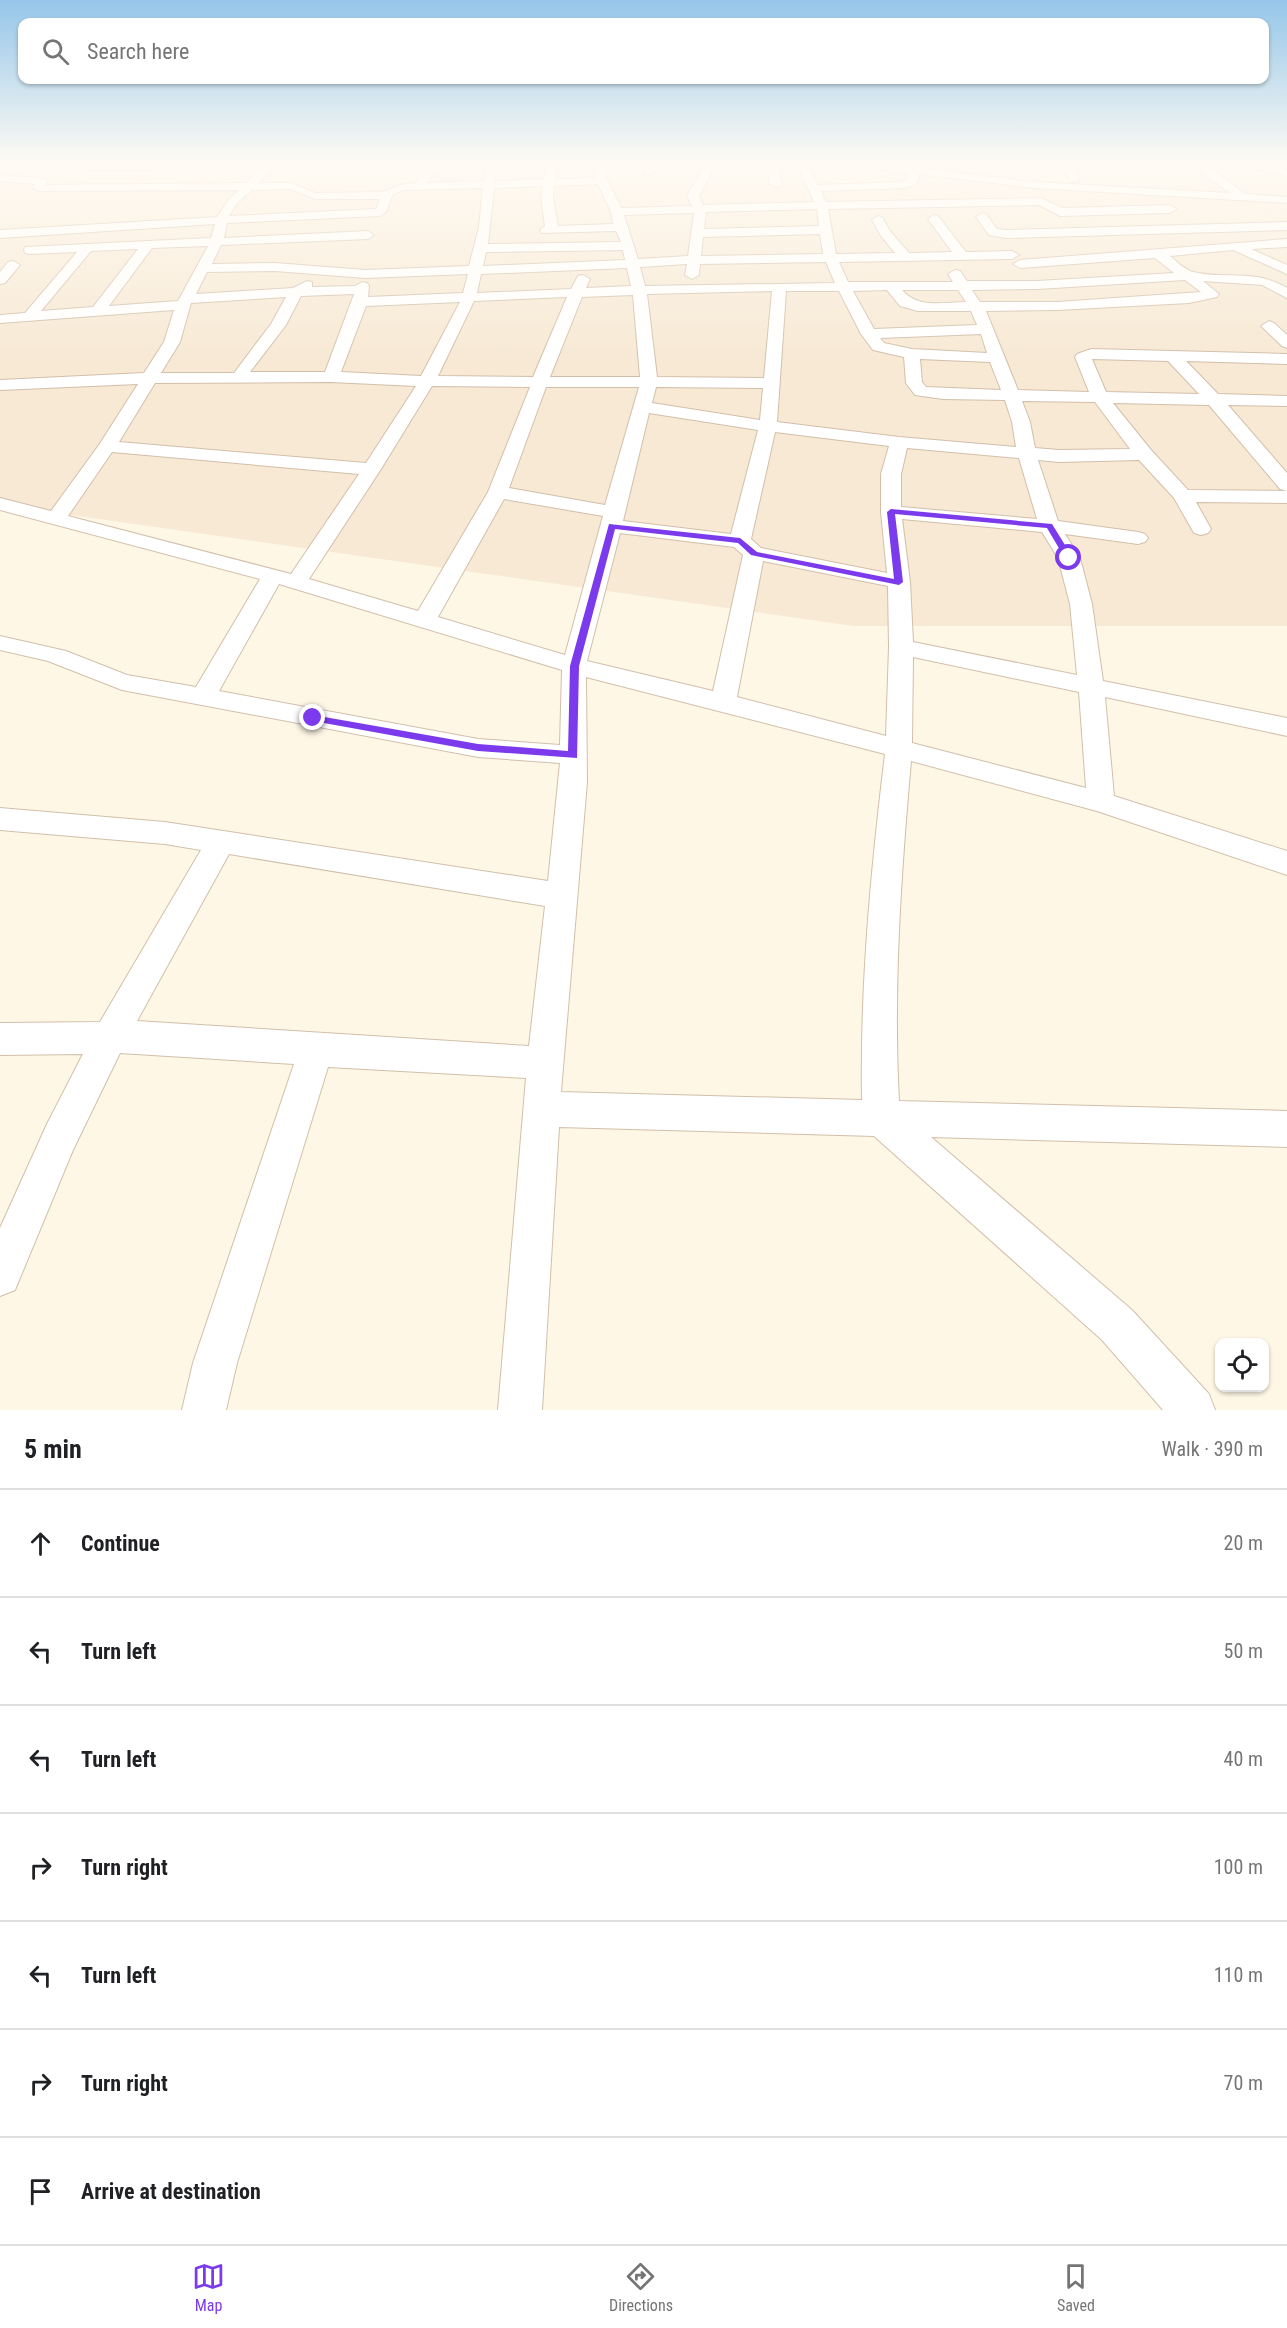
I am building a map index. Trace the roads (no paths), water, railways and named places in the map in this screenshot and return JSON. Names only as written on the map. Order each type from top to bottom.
[{"type":"street","points":[[0,234],[101,228]]},
{"type":"street","points":[[56,519],[107,446],[172,342],[184,302],[216,243],[219,228]]},
{"type":"street","points":[[20,251],[148,245],[366,240],[372,228]]},
{"type":"street","points":[[203,697],[284,579],[372,469],[427,381],[469,298],[481,248],[490,232],[489,228]]},
{"type":"street","points":[[529,230],[567,228]]},
{"type":"street","points":[[520,1410],[545,1063],[563,896],[573,755],[574,666],[649,383],[642,305],[622,228]]},
{"type":"street","points":[[691,288],[697,228]]},
{"type":"street","points":[[696,233],[773,228]]},
{"type":"street","points":[[829,228],[830,256],[869,334],[879,346],[912,354],[996,358]]},
{"type":"street","points":[[882,228],[905,256]]},
{"type":"street","points":[[941,228],[962,256]]},
{"type":"street","points":[[988,228],[998,234],[1169,228]]},
{"type":"street","points":[[1074,228],[1078,231]]},
{"type":"street","points":[[1193,228],[1219,242],[1287,270]]},
{"type":"street","points":[[1050,232],[1083,261]]},
{"type":"street","points":[[201,268],[477,269],[830,256],[962,256],[1083,261],[1138,254],[1158,254],[1161,251],[1287,243]]},
{"type":"street","points":[[1003,244],[1037,285]]},
{"type":"street","points":[[97,312],[148,245]]},
{"type":"street","points":[[481,248],[628,246]]},
{"type":"street","points":[[28,318],[88,247]]},
{"type":"street","points":[[891,287],[909,305],[977,308],[1189,299],[1212,294],[1158,254]]},
{"type":"street","points":[[943,256],[977,308],[987,329],[1021,422],[1026,452],[1049,526],[1069,558],[1081,604],[1101,802]]},
{"type":"street","points":[[0,280],[13,265]]},
{"type":"street","points":[[425,620],[498,492],[559,331],[579,293],[587,266]]},
{"type":"street","points":[[331,377],[361,296],[356,269]]},
{"type":"street","points":[[238,378],[278,325],[296,292],[334,270]]},
{"type":"street","points":[[0,319],[97,312],[296,292],[469,298],[691,288],[1037,285],[1186,276],[1266,282],[1282,292],[1277,294],[1287,304]]},
{"type":"street","points":[[723,702],[768,425],[779,288]]},
{"type":"street","points":[[1269,326],[1287,343]]},
{"type":"street","points":[[869,334],[987,329]]},
{"type":"street","points":[[912,354],[914,383],[921,391],[943,394],[1287,401]]},
{"type":"street","points":[[1201,529],[1184,496],[1144,454],[1099,396],[1083,357],[1086,355],[1280,359],[1287,375]]},
{"type":"street","points":[[1171,356],[1214,400],[1287,485]]},
{"type":"street","points":[[0,385],[148,378],[331,377],[427,381],[770,383]]},
{"type":"street","points":[[644,407],[704,418],[899,442],[1059,456],[1144,454]]},
{"type":"street","points":[[899,442],[891,474],[891,512],[899,582],[901,646],[899,749],[889,841],[878,1032],[881,1118],[1117,1325],[1193,1410]]},
{"type":"street","points":[[107,446],[372,469]]},
{"type":"street","points":[[498,492],[899,582]]},
{"type":"street","points":[[1184,496],[1287,497]]},
{"type":"street","points":[[0,504],[284,579],[574,666],[723,702],[1101,802],[1287,863]]},
{"type":"street","points":[[891,512],[1049,526],[1138,538]]},
{"type":"street","points":[[0,643],[57,656],[122,682],[478,747],[573,755]]},
{"type":"street","points":[[901,646],[1287,727]]},
{"type":"street","points":[[0,819],[165,833],[563,896]]},
{"type":"street","points":[[0,1275],[60,1137],[110,1037],[221,842]]},
{"type":"street","points":[[0,1039],[135,1037],[545,1063]]},
{"type":"street","points":[[204,1410],[215,1363],[316,1050]]},
{"type":"street","points":[[543,1109],[1287,1129]]}]
